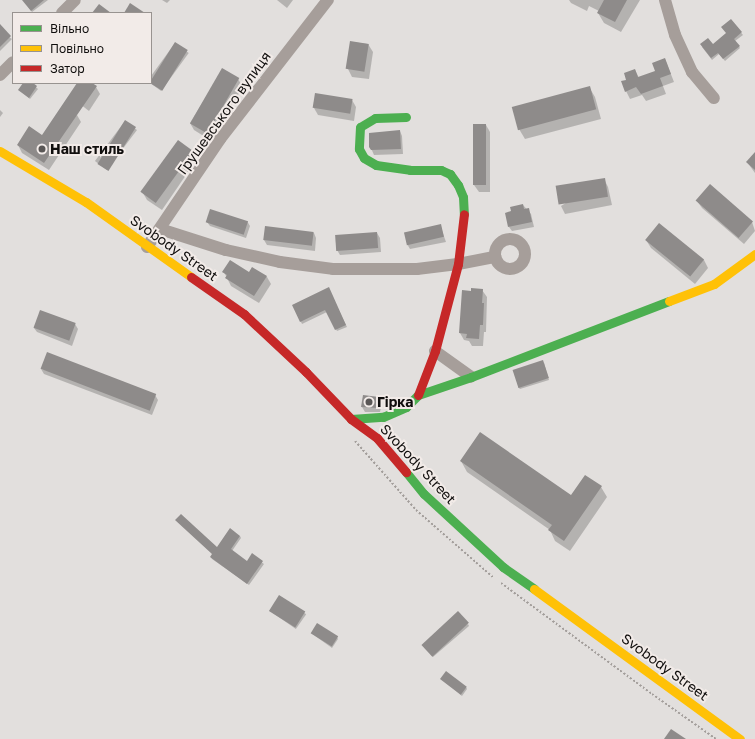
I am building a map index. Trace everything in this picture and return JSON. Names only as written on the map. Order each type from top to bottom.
[{"type":"main road","points":[[351,419],[384,417],[406,407],[418,395],[435,351],[458,264],[464,218],[463,197],[458,184],[450,174],[441,170],[410,170],[376,165],[364,158],[359,149],[360,127],[375,118],[406,117]]},
{"type":"main road","name":"Svobody Street","points":[[0,151],[86,202],[146,247],[244,314],[306,372],[351,419],[377,438],[424,494],[503,567],[740,739]]},
{"type":"main road","points":[[418,395],[471,377],[714,284],[755,254]]},
{"type":"street","points":[[63,12],[75,0]]},
{"type":"street","name":"Грушевського вулиця","points":[[146,247],[160,230],[220,139],[328,0]]},
{"type":"street","points":[[665,0],[675,35],[692,72],[714,98]]},
{"type":"street","points":[[0,75],[12,63]]},
{"type":"street","points":[[160,230],[226,250],[280,262],[333,268],[417,269],[458,264],[495,257]]},
{"type":"street","points":[[435,351],[471,377]]},
{"type":"building","points":[[22,0],[44,0],[31,11]]},
{"type":"building","points":[[604,0],[627,0],[615,22],[597,13]]},
{"type":"building","points":[[130,3],[144,12],[125,12]]},
{"type":"building","points":[[99,4],[110,12],[93,12]]},
{"type":"building","points":[[731,19],[742,32],[734,39],[740,46],[723,59],[718,53],[711,58],[700,44],[708,38],[713,44],[726,33],[721,27]]},
{"type":"building","points":[[0,24],[11,36],[0,47]]},
{"type":"building","points":[[350,41],[369,44],[364,72],[346,69]]},
{"type":"building","points":[[175,42],[188,50],[162,91],[152,84],[152,79]]},
{"type":"building","points":[[665,58],[671,74],[660,78],[663,86],[641,94],[636,87],[625,92],[621,81],[626,80],[624,73],[635,69],[638,77],[655,71],[652,63]]},
{"type":"building","points":[[222,68],[239,78],[207,133],[190,123]]},
{"type":"building","points":[[22,84],[34,84],[37,86],[29,98],[18,90]]},
{"type":"building","points":[[76,84],[94,84],[97,86],[44,163],[17,145],[29,126],[42,135]]},
{"type":"building","points":[[590,86],[596,109],[518,130],[512,107]]},
{"type":"building","points":[[315,93],[353,99],[350,114],[313,108]]},
{"type":"building","points":[[125,120],[136,127],[108,171],[97,164]]},
{"type":"building","points":[[473,124],[486,124],[486,185],[473,185]]},
{"type":"building","points":[[400,130],[401,149],[371,150],[369,147],[369,133]]},
{"type":"building","points":[[178,140],[193,151],[156,203],[140,192]]},
{"type":"building","points":[[755,152],[755,170],[746,162]]},
{"type":"building","points":[[605,178],[608,197],[559,205],[556,186]]},
{"type":"building","points":[[710,184],[753,221],[739,238],[696,201]]},
{"type":"building","points":[[523,204],[524,209],[529,208],[532,222],[508,227],[505,213],[511,211],[510,207]]},
{"type":"building","points":[[210,209],[248,221],[244,235],[206,222]]},
{"type":"building","points":[[659,223],[704,260],[690,277],[645,240]]},
{"type":"building","points":[[441,224],[444,237],[407,245],[404,233]]},
{"type":"building","points":[[265,226],[314,232],[312,246],[263,240]]},
{"type":"building","points":[[377,232],[378,248],[336,251],[335,235]]},
{"type":"building","points":[[230,260],[249,272],[252,267],[267,276],[254,296],[225,278],[227,275],[222,272]]},
{"type":"building","points":[[329,287],[346,325],[335,330],[325,310],[300,322],[292,305]]},
{"type":"building","points":[[471,288],[483,289],[483,325],[480,325],[479,339],[466,338],[467,334],[459,333],[462,290],[471,291]]},
{"type":"building","points":[[40,310],[76,323],[69,341],[34,328]]},
{"type":"building","points":[[47,352],[156,394],[150,411],[41,369]]},
{"type":"building","points":[[543,360],[549,378],[518,388],[513,370]]},
{"type":"building","points":[[363,395],[379,397],[378,408],[361,407]]},
{"type":"building","points":[[480,432],[571,495],[585,475],[602,486],[564,541],[548,530],[552,525],[460,461]]},
{"type":"building","points":[[181,514],[217,547],[230,528],[240,536],[231,549],[247,561],[252,553],[263,561],[247,584],[210,557],[212,554],[175,520]]},
{"type":"building","points":[[279,595],[305,611],[295,628],[269,611]]},
{"type":"building","points":[[458,611],[469,623],[432,657],[421,645]]},
{"type":"building","points":[[317,623],[338,636],[332,646],[311,633]]},
{"type":"building","points":[[446,671],[467,687],[461,695],[440,679]]},
{"type":"building","points":[[671,729],[686,739],[664,739]]},
{"type":"traffic: fast","points":[[406,117],[375,118],[360,127],[359,149],[364,158],[376,165],[410,170],[441,170],[450,174],[458,185],[463,197],[464,214]]},
{"type":"traffic: fast","points":[[351,419],[383,417],[406,407],[418,395],[471,377],[669,301]]},
{"type":"traffic: fast","points":[[406,472],[424,494],[503,567],[534,589]]},
{"type":"traffic: slow","points":[[0,151],[86,202],[191,277]]},
{"type":"traffic: slow","points":[[669,301],[714,284],[755,254]]},
{"type":"traffic: slow","points":[[534,589],[740,739]]},
{"type":"traffic: jam","points":[[418,395],[435,351],[458,264],[464,214]]},
{"type":"traffic: jam","points":[[191,277],[244,314],[306,372],[351,419],[377,438],[406,472]]},
{"type":"place","name":"Наш стиль","points":[[42,149]]},
{"type":"place","name":"Гірка","points":[[369,402]]}]
